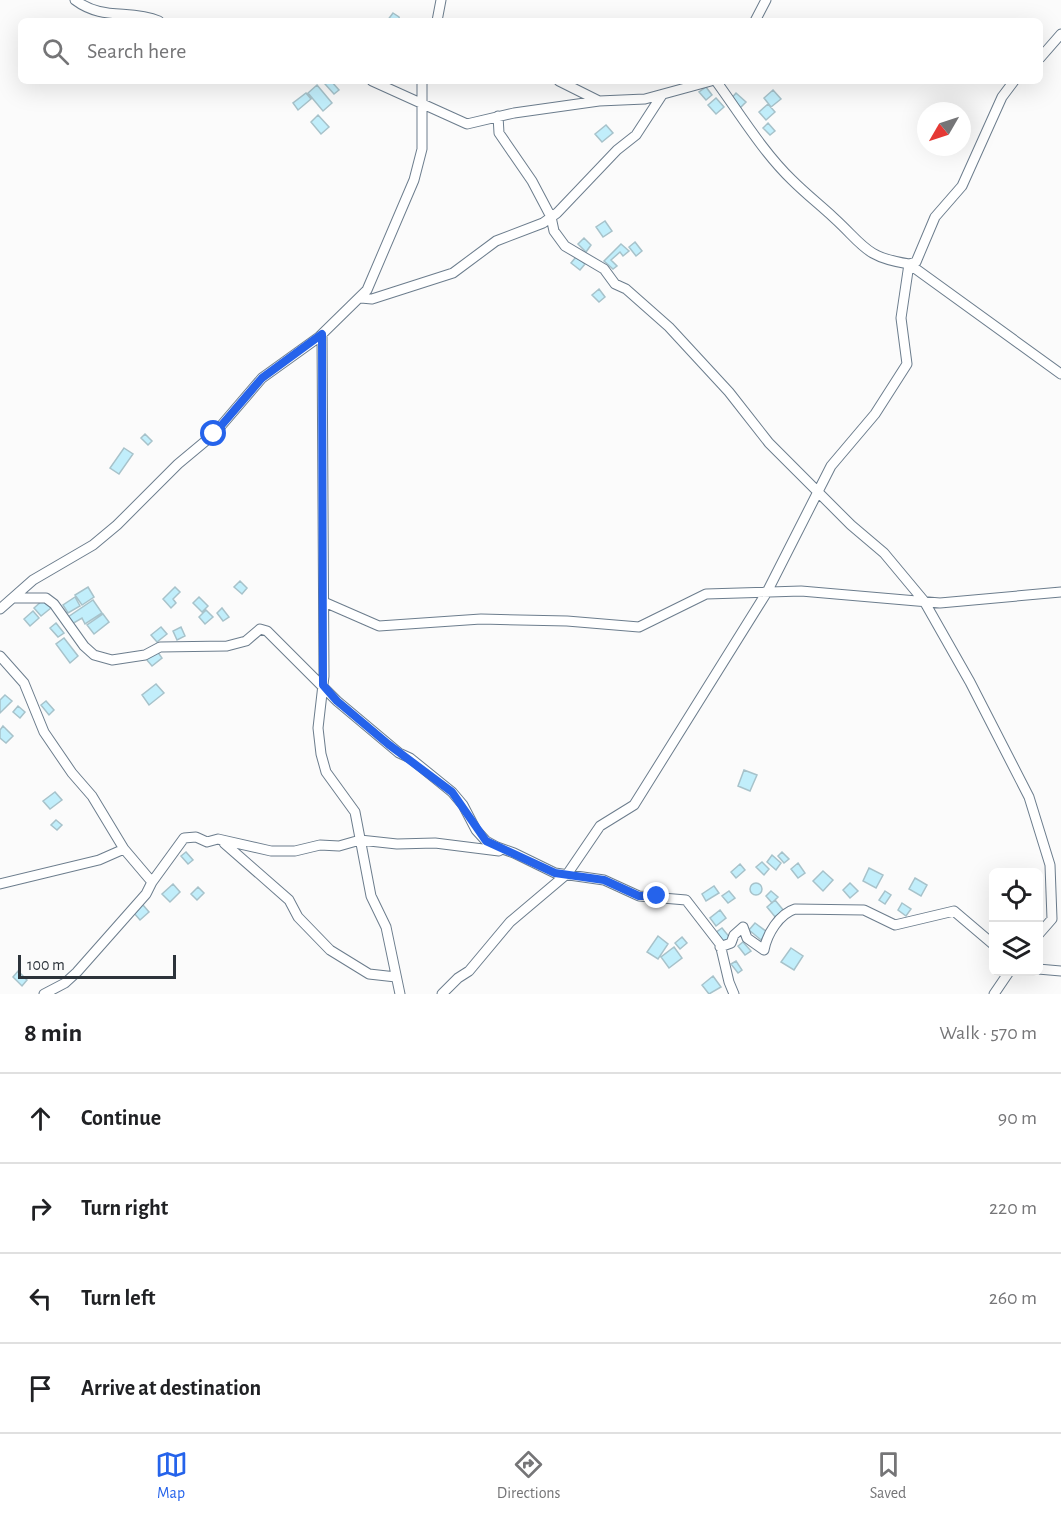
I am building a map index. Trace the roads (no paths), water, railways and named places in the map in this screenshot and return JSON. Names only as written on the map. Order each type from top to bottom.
[{"type":"street","points":[[75,0],[106,14],[141,15],[150,18]]},
{"type":"street","points":[[437,18],[441,0]]},
{"type":"street","points":[[756,18],[766,0]]},
{"type":"street","points":[[1043,55],[1061,34]]},
{"type":"street","points":[[380,84],[422,101],[467,124],[498,116],[599,101],[662,95],[700,84]]},
{"type":"street","points":[[0,609],[33,580],[101,538],[178,464],[214,434],[262,378],[322,334],[361,298],[372,281],[414,180],[422,149],[422,84]]},
{"type":"street","points":[[565,84],[599,101]]},
{"type":"street","points":[[719,84],[752,132],[791,179],[839,222],[852,238],[885,260],[909,264],[916,262],[935,217],[962,186],[1002,97],[1012,84]]},
{"type":"street","points":[[361,298],[372,299],[453,273],[496,241],[526,231],[551,217],[616,150],[636,135],[662,95]]},
{"type":"street","points":[[498,116],[499,133],[532,181],[551,217],[554,231],[565,246],[604,269],[615,284],[626,289],[669,327],[729,392],[769,443],[851,525],[884,553],[924,601],[970,682],[1029,797],[1050,865],[1052,919],[1043,929]]},
{"type":"street","points":[[909,264],[1061,374]]},
{"type":"street","points":[[442,994],[458,978],[469,971],[510,922],[568,873],[600,826],[634,805],[767,592],[831,466],[875,414],[907,364],[901,318],[909,264]]},
{"type":"street","points":[[322,334],[324,602],[323,685],[318,728],[321,754],[326,772],[354,812],[371,896],[386,927],[400,994]]},
{"type":"street","points":[[324,602],[379,626],[481,619],[567,621],[639,627],[706,594],[801,591],[940,603],[1061,592]]},
{"type":"street","points":[[13,598],[46,598],[54,604],[84,646],[94,655],[112,660],[137,657],[160,647],[227,646],[246,641],[260,629],[272,635],[278,645],[323,685],[337,701],[388,744],[452,792],[486,841],[555,873],[568,873],[604,880],[639,896],[686,900],[720,947],[730,992]]},
{"type":"street","points":[[0,656],[24,683],[44,732],[72,773],[92,796],[124,849],[152,882]]},
{"type":"street","points":[[44,994],[65,983],[77,972],[146,894],[184,838],[196,837],[207,842],[218,839],[271,851],[295,851],[320,845],[339,846],[360,840],[397,844],[435,843],[514,853]]},
{"type":"street","points":[[218,839],[289,900],[298,917],[330,950],[369,974],[396,977]]},
{"type":"street","points":[[0,884],[99,860],[124,849]]},
{"type":"street","points":[[720,947],[731,943],[734,935],[743,927],[747,938],[764,950],[766,940],[778,921],[789,911],[795,909],[864,910],[895,925],[954,911],[989,942]]},
{"type":"street","points":[[1043,969],[1061,971]]},
{"type":"street","points":[[994,994],[1006,976]]}]
